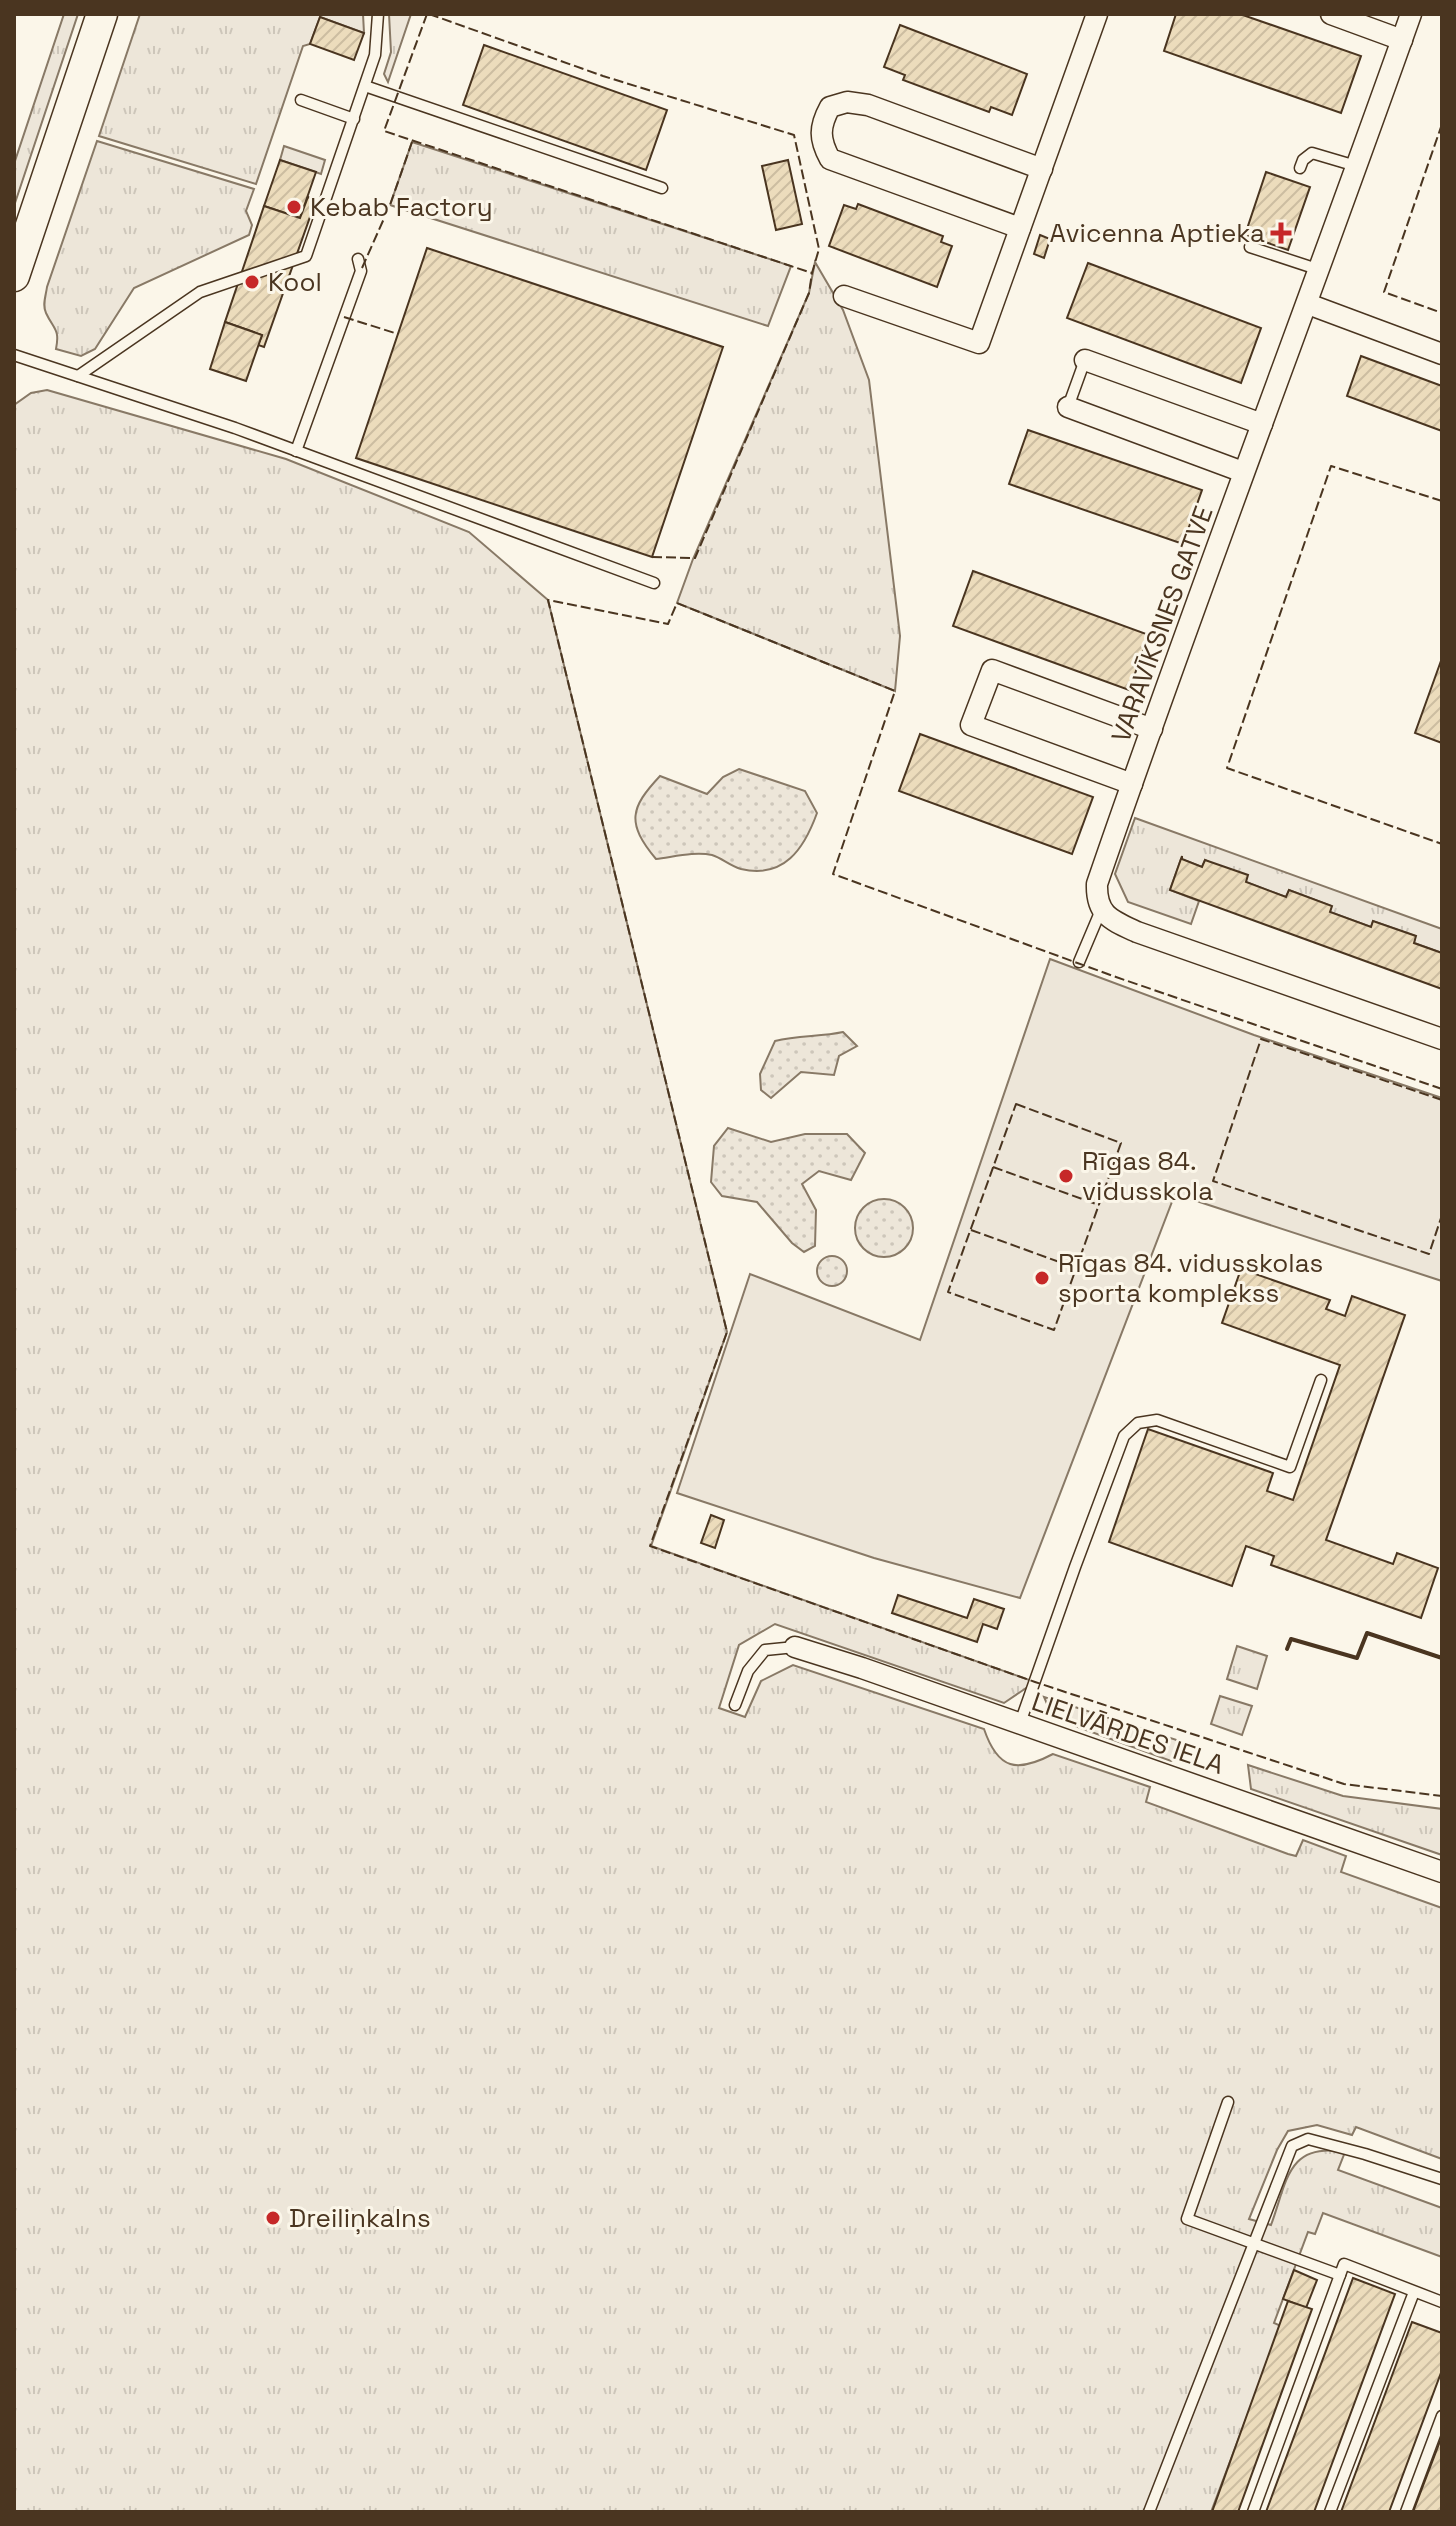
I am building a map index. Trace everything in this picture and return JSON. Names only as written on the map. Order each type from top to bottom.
[{"type":"main road","points":[[14,276],[102,14]]},
{"type":"street","points":[[844,296],[979,343],[1097,14]]},
{"type":"street","points":[[1331,14],[1402,40]]},
{"type":"street","name":"VARAVĪKSNES GATVE","points":[[1101,910],[1097,884],[1243,472],[1308,304],[1411,14]]},
{"type":"street","points":[[1020,228],[830,159],[822,143],[821,123],[830,107],[847,102],[868,105],[1042,169]]},
{"type":"street","points":[[1308,304],[1442,354]]},
{"type":"street","points":[[1085,360],[1262,424]]},
{"type":"street","points":[[1068,407],[1243,472]]},
{"type":"street","points":[[1132,784],[971,725],[992,670],[1152,729]]},
{"type":"street","points":[[1101,910],[1115,922],[1137,932],[1442,1039]]},
{"type":"street","name":"LIELVĀRDES IELA","points":[[795,1647],[1442,1872]]},
{"type":"lane","points":[[78,376],[200,292],[306,256],[375,55],[378,14]]},
{"type":"lane","points":[[365,86],[662,188]]},
{"type":"lane","points":[[301,100],[354,119]]},
{"type":"lane","points":[[1300,168],[1303,160],[1312,153],[1356,166]]},
{"type":"lane","points":[[1250,247],[1320,270]]},
{"type":"lane","points":[[296,451],[361,271],[358,259]]},
{"type":"lane","points":[[14,355],[296,451],[654,583]]},
{"type":"lane","points":[[1068,407],[1085,360]]},
{"type":"lane","points":[[1079,962],[1101,910]]},
{"type":"lane","points":[[1020,1723],[1124,1436],[1138,1423],[1157,1420],[1290,1467],[1321,1380]]},
{"type":"lane","points":[[735,1705],[748,1671],[765,1650],[795,1647]]},
{"type":"lane","points":[[1228,2102],[1187,2219],[1340,2275]]},
{"type":"lane","points":[[1149,2512],[1292,2146],[1308,2139],[1442,2179]]},
{"type":"lane","points":[[1253,2512],[1344,2264],[1442,2302]]},
{"type":"lane","points":[[1330,2512],[1414,2292]]},
{"type":"lane","points":[[1406,2512],[1442,2416]]},
{"type":"green space","points":[[64,14],[78,14],[14,206],[14,164]]},
{"type":"green space","points":[[140,14],[363,14],[364,33],[320,17],[310,44],[303,46],[256,184],[99,136]]},
{"type":"green space","points":[[389,14],[411,14],[388,82],[384,74],[391,52]]},
{"type":"green space","points":[[97,141],[254,189],[246,211],[252,225],[249,235],[134,288],[95,349],[81,356],[56,349],[57,333],[44,303]]},
{"type":"green space","points":[[412,142],[791,266],[768,326],[390,205]]},
{"type":"green space","points":[[284,146],[325,160],[321,174],[280,160]]},
{"type":"green space","points":[[815,262],[843,310],[869,380],[900,636],[895,691],[677,603],[693,559],[809,293]]},
{"type":"green space","points":[[47,390],[286,459],[469,532],[548,600],[727,1332],[651,1546],[1035,1682],[1004,1703],[775,1624],[739,1645],[719,1708],[745,1717],[761,1681],[793,1665],[984,1729],[996,1753],[1010,1764],[1029,1764],[1053,1754],[1150,1787],[1146,1802],[1288,1854],[1296,1856],[1303,1840],[1346,1856],[1341,1872],[1442,1908],[1442,2159],[1356,2127],[1352,2135],[1317,2125],[1288,2131],[1249,2219],[1271,2225],[1286,2180],[1300,2159],[1311,2153],[1345,2152],[1338,2170],[1442,2208],[1442,2257],[1323,2213],[1315,2234],[1308,2232],[1274,2323],[1281,2326],[1211,2512],[14,2512],[14,405],[31,393]]},
{"type":"green space","points":[[739,769],[805,791],[817,813],[799,849],[781,865],[756,871],[737,868],[716,856],[705,854],[656,859],[640,835],[636,816],[642,797],[660,776],[707,794],[723,777]]},
{"type":"green space","points":[[1135,818],[1442,929],[1442,953],[1414,943],[1415,936],[1373,921],[1371,927],[1330,912],[1331,906],[1289,890],[1286,897],[1246,882],[1205,860],[1202,867],[1181,859],[1170,890],[1199,901],[1191,924],[1128,902],[1115,874]]},
{"type":"green space","name":"Rīgas 84. vidusskolas sporta komplekss","points":[[1050,959],[1254,1035],[1442,1098],[1442,1281],[1175,1194],[1020,1598],[874,1558],[677,1493],[750,1274],[920,1340]]},
{"type":"green space","points":[[843,1032],[857,1046],[839,1056],[834,1075],[801,1072],[771,1098],[761,1090],[760,1074],[775,1041]]},
{"type":"green space","points":[[728,1128],[771,1142],[805,1134],[847,1134],[865,1153],[851,1180],[819,1171],[802,1184],[816,1210],[815,1246],[804,1252],[792,1243],[757,1202],[722,1196],[711,1182],[714,1146]]},
{"type":"green space","points":[[884,1199],[905,1207],[913,1228],[905,1249],[884,1257],[863,1249],[855,1228],[863,1207]]},
{"type":"green space","points":[[832,1256],[843,1260],[847,1271],[843,1282],[832,1286],[821,1282],[817,1271],[821,1260]]},
{"type":"green space","points":[[1237,1646],[1267,1656],[1257,1689],[1227,1679]]},
{"type":"green space","points":[[1220,1696],[1252,1706],[1242,1735],[1211,1724]]},
{"type":"green space","points":[[1044,1697],[1189,1744],[1183,1754],[1171,1761],[1053,1718]]},
{"type":"green space","points":[[1248,1765],[1343,1796],[1442,1809],[1442,1855],[1251,1789]]},
{"type":"building","points":[[1176,14],[1240,14],[1361,56],[1341,113],[1164,51]]},
{"type":"building","points":[[320,17],[364,33],[354,60],[310,44]]},
{"type":"building","points":[[900,25],[1027,74],[1012,115],[991,107],[989,112],[903,80],[905,75],[884,67]]},
{"type":"building","points":[[484,45],[667,110],[646,170],[463,105]]},
{"type":"building","points":[[280,160],[316,172],[300,218],[264,206]]},
{"type":"building","points":[[788,160],[802,224],[776,230],[762,166]]},
{"type":"building","points":[[1266,172],[1310,187],[1288,250],[1245,235]]},
{"type":"building","points":[[308,197],[316,200],[264,347],[258,345],[262,335],[225,322],[264,206],[300,218]]},
{"type":"building","points":[[858,204],[943,236],[941,242],[952,246],[937,287],[829,246],[844,205],[856,209]]},
{"type":"building","points":[[1040,235],[1050,239],[1044,258],[1034,254]]},
{"type":"building","points":[[427,248],[723,347],[652,557],[356,458]]},
{"type":"building","points":[[1088,263],[1261,328],[1241,383],[1067,318]]},
{"type":"building","points":[[225,322],[262,335],[246,381],[210,369]]},
{"type":"building","points":[[1361,356],[1442,386],[1442,431],[1347,396]]},
{"type":"building","points":[[1028,430],[1202,490],[1183,544],[1009,484]]},
{"type":"building","points":[[973,571],[1149,635],[1129,690],[953,626]]},
{"type":"building","points":[[1442,658],[1442,743],[1415,733]]},
{"type":"building","points":[[920,734],[1093,797],[1072,854],[899,791]]},
{"type":"building","points":[[1182,856],[1182,859],[1202,867],[1205,860],[1248,875],[1246,882],[1286,897],[1289,890],[1332,906],[1330,912],[1371,927],[1373,921],[1416,936],[1414,943],[1442,953],[1442,989],[1170,890]]},
{"type":"building","points":[[1241,1269],[1330,1300],[1326,1309],[1345,1316],[1352,1296],[1405,1315],[1326,1540],[1393,1564],[1397,1553],[1438,1568],[1421,1618],[1271,1565],[1274,1556],[1246,1546],[1232,1586],[1109,1542],[1148,1429],[1273,1473],[1267,1491],[1293,1500],[1340,1365],[1222,1323]]},
{"type":"building","points":[[711,1515],[724,1520],[715,1548],[701,1543]]},
{"type":"building","points":[[898,1595],[967,1618],[974,1599],[1004,1609],[997,1629],[983,1624],[977,1642],[892,1613]]},
{"type":"building","points":[[1294,2270],[1317,2280],[1306,2308],[1283,2299]]},
{"type":"building","points":[[1353,2278],[1395,2294],[1314,2512],[1266,2512]]},
{"type":"building","points":[[1288,2301],[1312,2309],[1238,2512],[1212,2512]]},
{"type":"building","points":[[1412,2322],[1442,2333],[1442,2370],[1389,2512],[1341,2512]]},
{"type":"building","points":[[1442,2436],[1442,2512],[1413,2512]]},
{"type":"fence","points":[[427,14],[384,131],[812,273],[819,249],[794,135],[603,76],[429,14]]},
{"type":"fence","points":[[1442,124],[1384,292],[1442,313]]},
{"type":"fence","points":[[362,268],[390,205],[412,142]]},
{"type":"fence","points":[[652,557],[695,558],[809,293],[812,273]]},
{"type":"fence","points":[[344,317],[398,334]]},
{"type":"fence","points":[[1442,501],[1331,466],[1227,768],[1442,844]]},
{"type":"fence","points":[[1442,1089],[1116,977],[833,874],[895,691],[677,603],[668,624],[548,600],[727,1332],[650,1546],[1035,1682],[1344,1784],[1442,1796]]},
{"type":"fence","points":[[1442,1100],[1261,1039],[1213,1181],[1429,1254],[1442,1215]]},
{"type":"fence","points":[[1016,1104],[1121,1143],[1054,1330],[948,1292],[1016,1104]]},
{"type":"fence","points":[[993,1167],[1099,1205]]},
{"type":"fence","points":[[971,1230],[1076,1268]]},
{"type":"wall","points":[[1287,1649],[1291,1639],[1357,1658],[1367,1633],[1442,1658]]},
{"type":"place","name":"Kebab Factory","points":[[294,207]]},
{"type":"place","name":"Avicenna Aptieka","points":[[1281,233]]},
{"type":"place","name":"Kool","points":[[252,282]]},
{"type":"place","name":"Rīgas 84. vidusskola","points":[[1066,1176]]},
{"type":"place","name":"Rīgas 84. vidusskolas sporta komplekss","points":[[1042,1278]]},
{"type":"place","name":"Dreiliņkalns","points":[[273,2218]]}]
